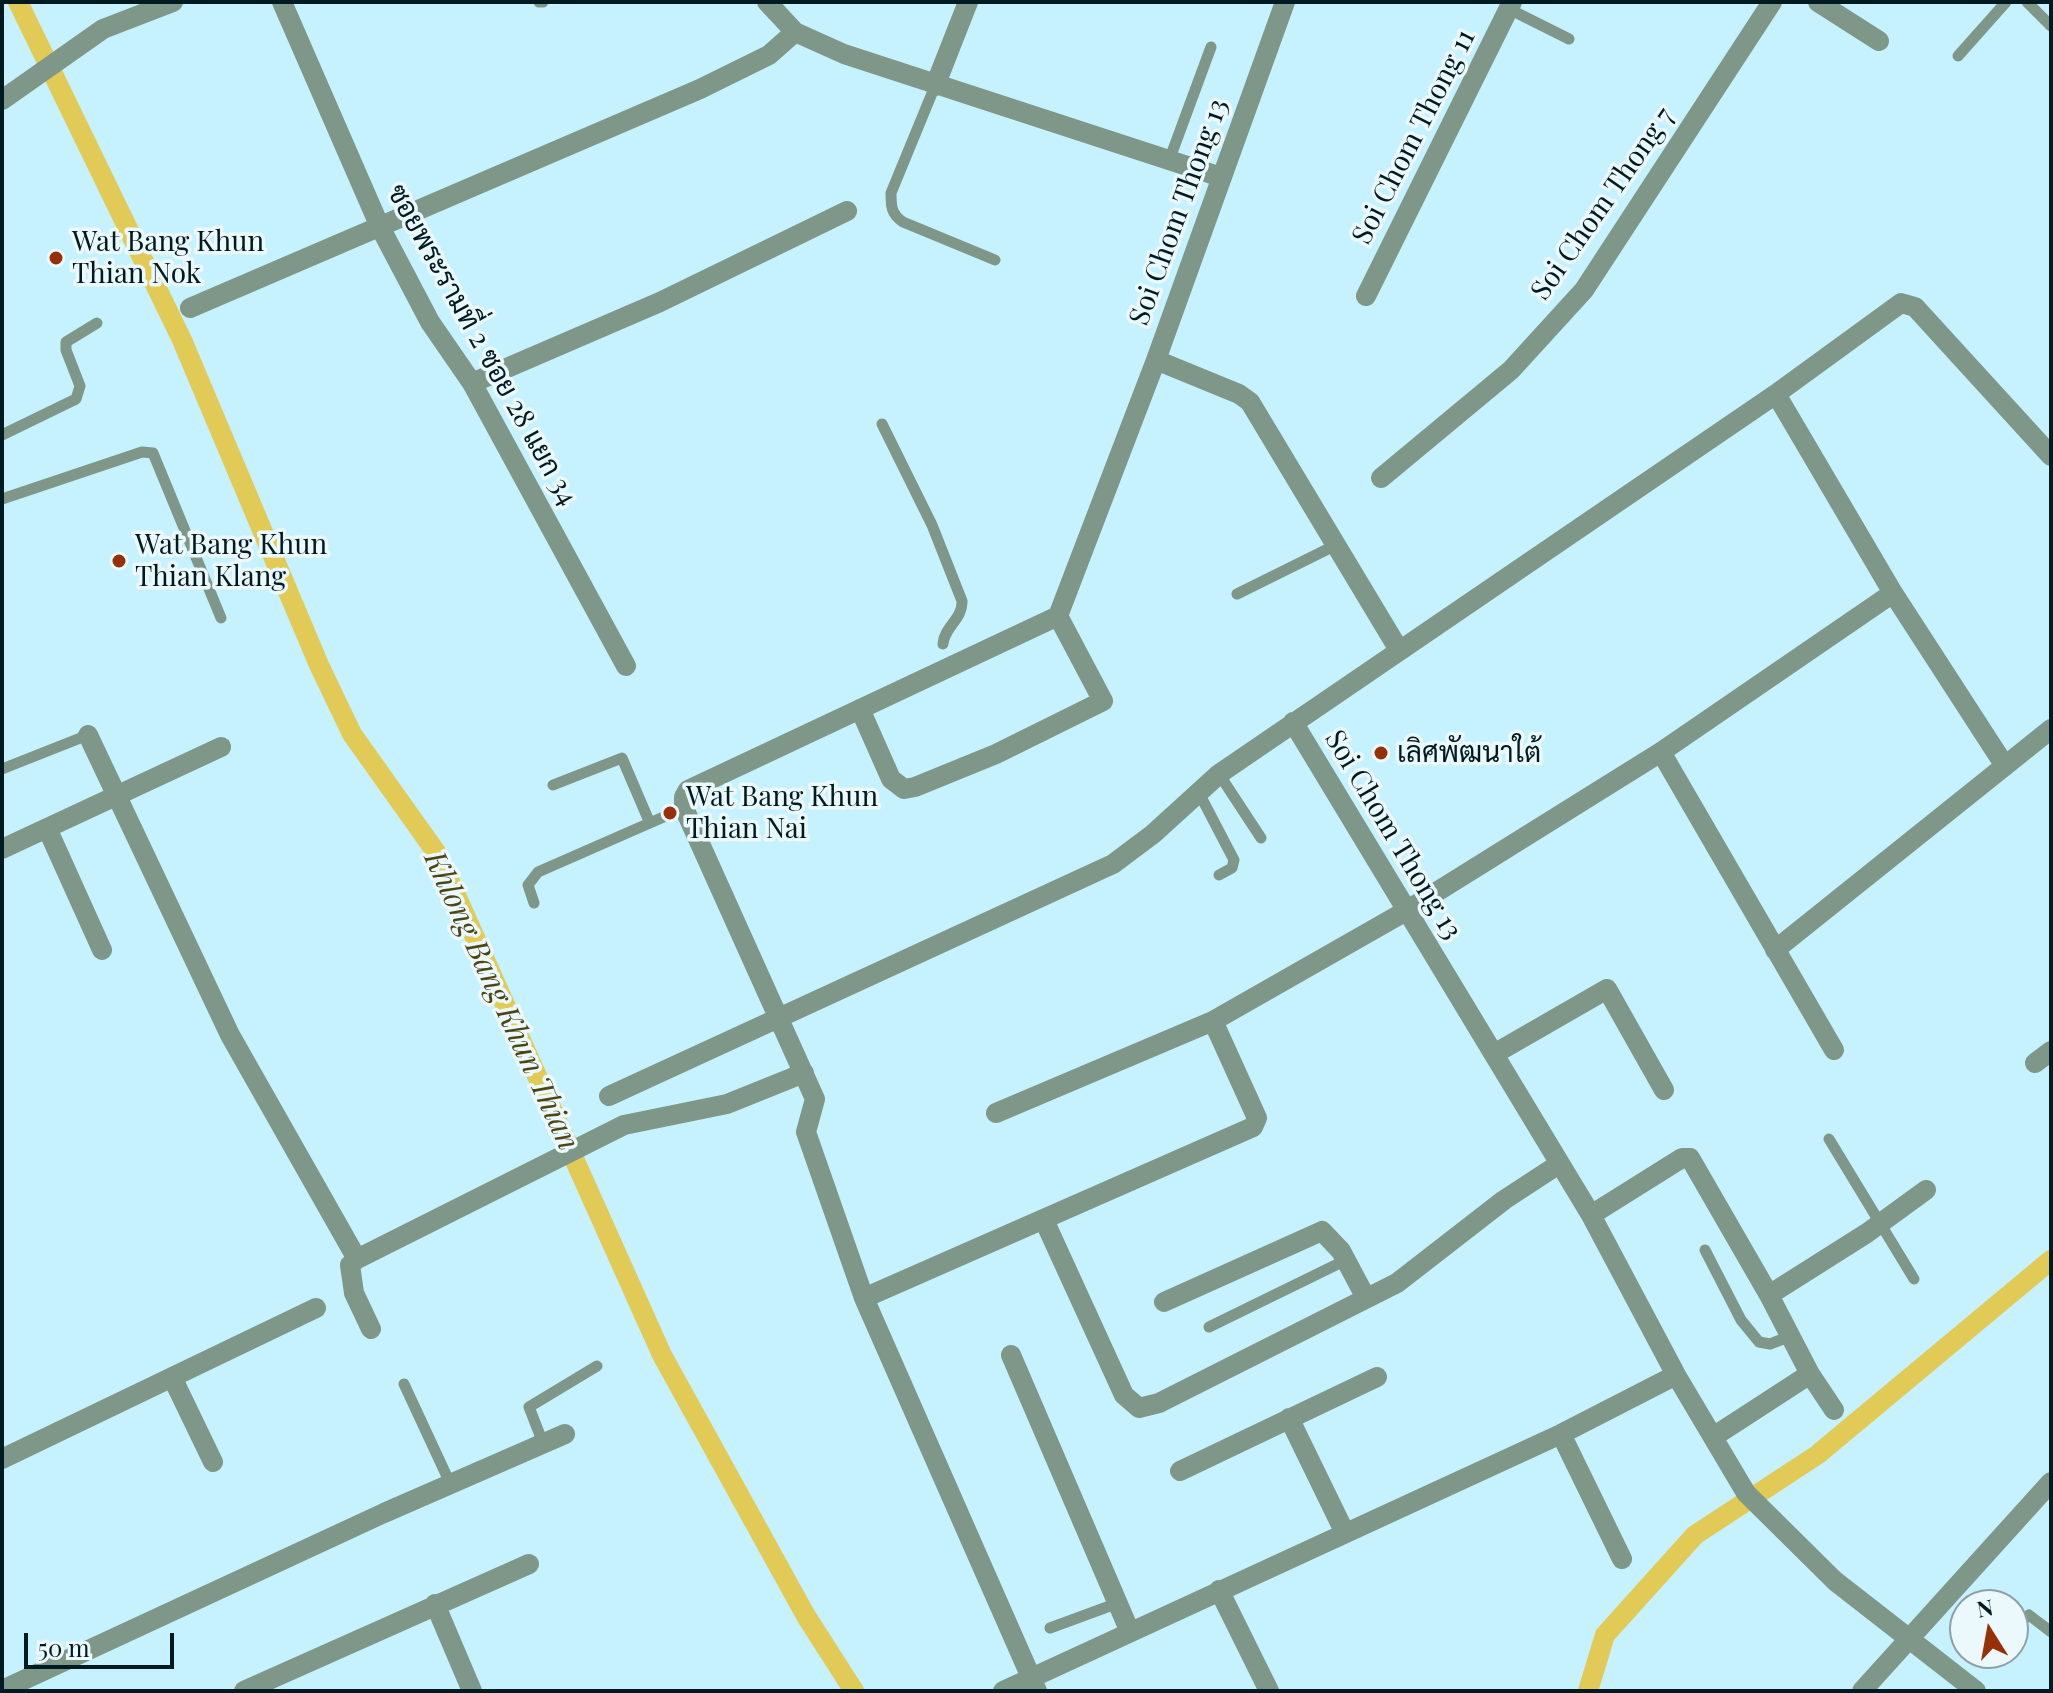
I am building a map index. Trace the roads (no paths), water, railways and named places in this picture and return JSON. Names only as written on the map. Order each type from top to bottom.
[{"type":"street","points":[[2,100],[103,29],[173,2]]},
{"type":"street","name":"ซอยพระรามที่ 2 ซอย 28 แยก 34","points":[[282,2],[380,227],[430,322],[472,383],[626,666]]},
{"type":"street","points":[[767,2],[795,32],[844,54],[1221,177]]},
{"type":"street","points":[[935,86],[968,2]]},
{"type":"street","name":"Soi Chom Thong 13","points":[[1285,2],[1156,360],[1239,394],[1250,402],[1399,650],[1293,722],[1591,1215],[1676,1375],[1746,1493],[1835,1581],[1976,1691]]},
{"type":"street","name":"Soi Chom Thong 7","points":[[1381,478],[1511,370],[1584,290],[1772,2]]},
{"type":"street","points":[[1818,2],[1879,41]]},
{"type":"street","name":"Soi Chom Thong 11","points":[[1366,296],[1511,6]]},
{"type":"street","points":[[190,308],[700,89],[769,55],[795,32]]},
{"type":"street","points":[[472,383],[660,302],[847,211]]},
{"type":"street","points":[[1399,650],[1776,394],[1901,303],[1907,303],[2051,456]]},
{"type":"street","points":[[1033,1684],[864,1298],[806,1132],[815,1102],[684,808],[684,797],[688,790],[860,709],[951,662],[1058,616],[1156,360]]},
{"type":"street","points":[[1776,394],[1893,593],[2005,766]]},
{"type":"street","points":[[996,1113],[1213,1021],[1406,911],[1661,752],[1893,593]]},
{"type":"street","points":[[860,709],[891,779],[904,789],[996,754],[1103,701],[1058,616]]},
{"type":"street","points":[[609,1096],[1113,864],[1219,774],[1293,722]]},
{"type":"street","points":[[1775,950],[2051,729]]},
{"type":"street","points":[[88,735],[230,1035],[357,1259]]},
{"type":"street","points":[[2,849],[221,747]]},
{"type":"street","points":[[1661,752],[1834,1050]]},
{"type":"street","points":[[47,828],[102,950]]},
{"type":"street","points":[[1494,1054],[1607,989],[1664,1090]]},
{"type":"street","points":[[864,1298],[1253,1127],[1257,1118],[1213,1021]]},
{"type":"street","points":[[371,1329],[349,1278],[350,1265],[357,1259],[612,1131],[727,1104],[804,1073]]},
{"type":"street","points":[[1591,1215],[1687,1157],[1694,1162],[1810,1374],[1834,1410]]},
{"type":"street","points":[[1044,1220],[1124,1395],[1139,1408],[1159,1403],[1397,1283],[1504,1200],[1559,1164]]},
{"type":"street","points":[[1769,1295],[1880,1225],[1926,1190]]},
{"type":"street","points":[[1164,1302],[1322,1231],[1329,1235],[1346,1260],[1366,1298]]},
{"type":"street","points":[[2,1459],[316,1308]]},
{"type":"street","points":[[1011,1355],[1130,1632]]},
{"type":"street","points":[[1713,1437],[1810,1374]]},
{"type":"street","points":[[1003,1691],[1033,1684],[1130,1632],[1561,1434],[1676,1375]]},
{"type":"street","points":[[172,1377],[213,1462]]},
{"type":"street","points":[[1180,1471],[1377,1377]]},
{"type":"street","points":[[1289,1418],[1345,1533]]},
{"type":"street","points":[[2,1690],[450,1483],[565,1434]]},
{"type":"street","points":[[1561,1434],[1622,1559]]},
{"type":"street","points":[[1862,1691],[2051,1482]]},
{"type":"street","points":[[244,1691],[529,1564]]},
{"type":"street","points":[[1219,1590],[1269,1691]]},
{"type":"street","points":[[435,1604],[472,1691]]},
{"type":"lane","points":[[1958,56],[2006,2]]},
{"type":"lane","points":[[2027,2],[2051,26]]},
{"type":"lane","points":[[1511,6],[1569,39]]},
{"type":"lane","points":[[1170,158],[1211,47]]},
{"type":"lane","points":[[935,86],[891,193],[891,206],[895,216],[903,222],[995,260]]},
{"type":"lane","points":[[2,435],[76,399],[80,386],[66,350],[66,342],[97,323]]},
{"type":"lane","points":[[882,424],[932,525],[962,601],[962,610],[945,634],[943,644]]},
{"type":"lane","points":[[2,499],[142,452],[153,453],[221,618]]},
{"type":"lane","points":[[1237,594],[1336,545]]},
{"type":"lane","points":[[2,769],[88,735]]},
{"type":"lane","points":[[553,785],[622,758],[649,821]]},
{"type":"lane","points":[[1219,774],[1261,838]]},
{"type":"lane","points":[[1199,793],[1234,860],[1232,868],[1219,875]]},
{"type":"lane","points":[[534,903],[528,885],[533,875],[684,808]]},
{"type":"lane","points":[[1829,1139],[1914,1279]]},
{"type":"lane","points":[[1705,1250],[1753,1336],[1770,1344],[1791,1336]]},
{"type":"lane","points":[[1209,1327],[1346,1260]]},
{"type":"lane","points":[[543,1443],[529,1407],[597,1366]]},
{"type":"lane","points":[[404,1384],[450,1483]]},
{"type":"lane","points":[[1050,1628],[1118,1603]]},
{"type":"lane","points":[[2029,1615],[2051,1632]]},
{"type":"waterway","name":"Khlong Bang Khun Thian","points":[[18,2],[182,340],[319,665],[352,734],[438,855],[662,1355],[806,1616],[854,1691]]},
{"type":"waterway","points":[[1588,1691],[1605,1635],[1695,1535],[1817,1455],[2051,1260]]},
{"type":"place","name":"Wat Bang Khun Thian Nok","points":[[56,258]]},
{"type":"place","name":"Wat Bang Khun Thian Klang","points":[[119,561]]},
{"type":"place","name":"เลิศพัฒนาใต้","points":[[1381,753]]},
{"type":"place","name":"Wat Bang Khun Thian Nai","points":[[670,813]]}]
